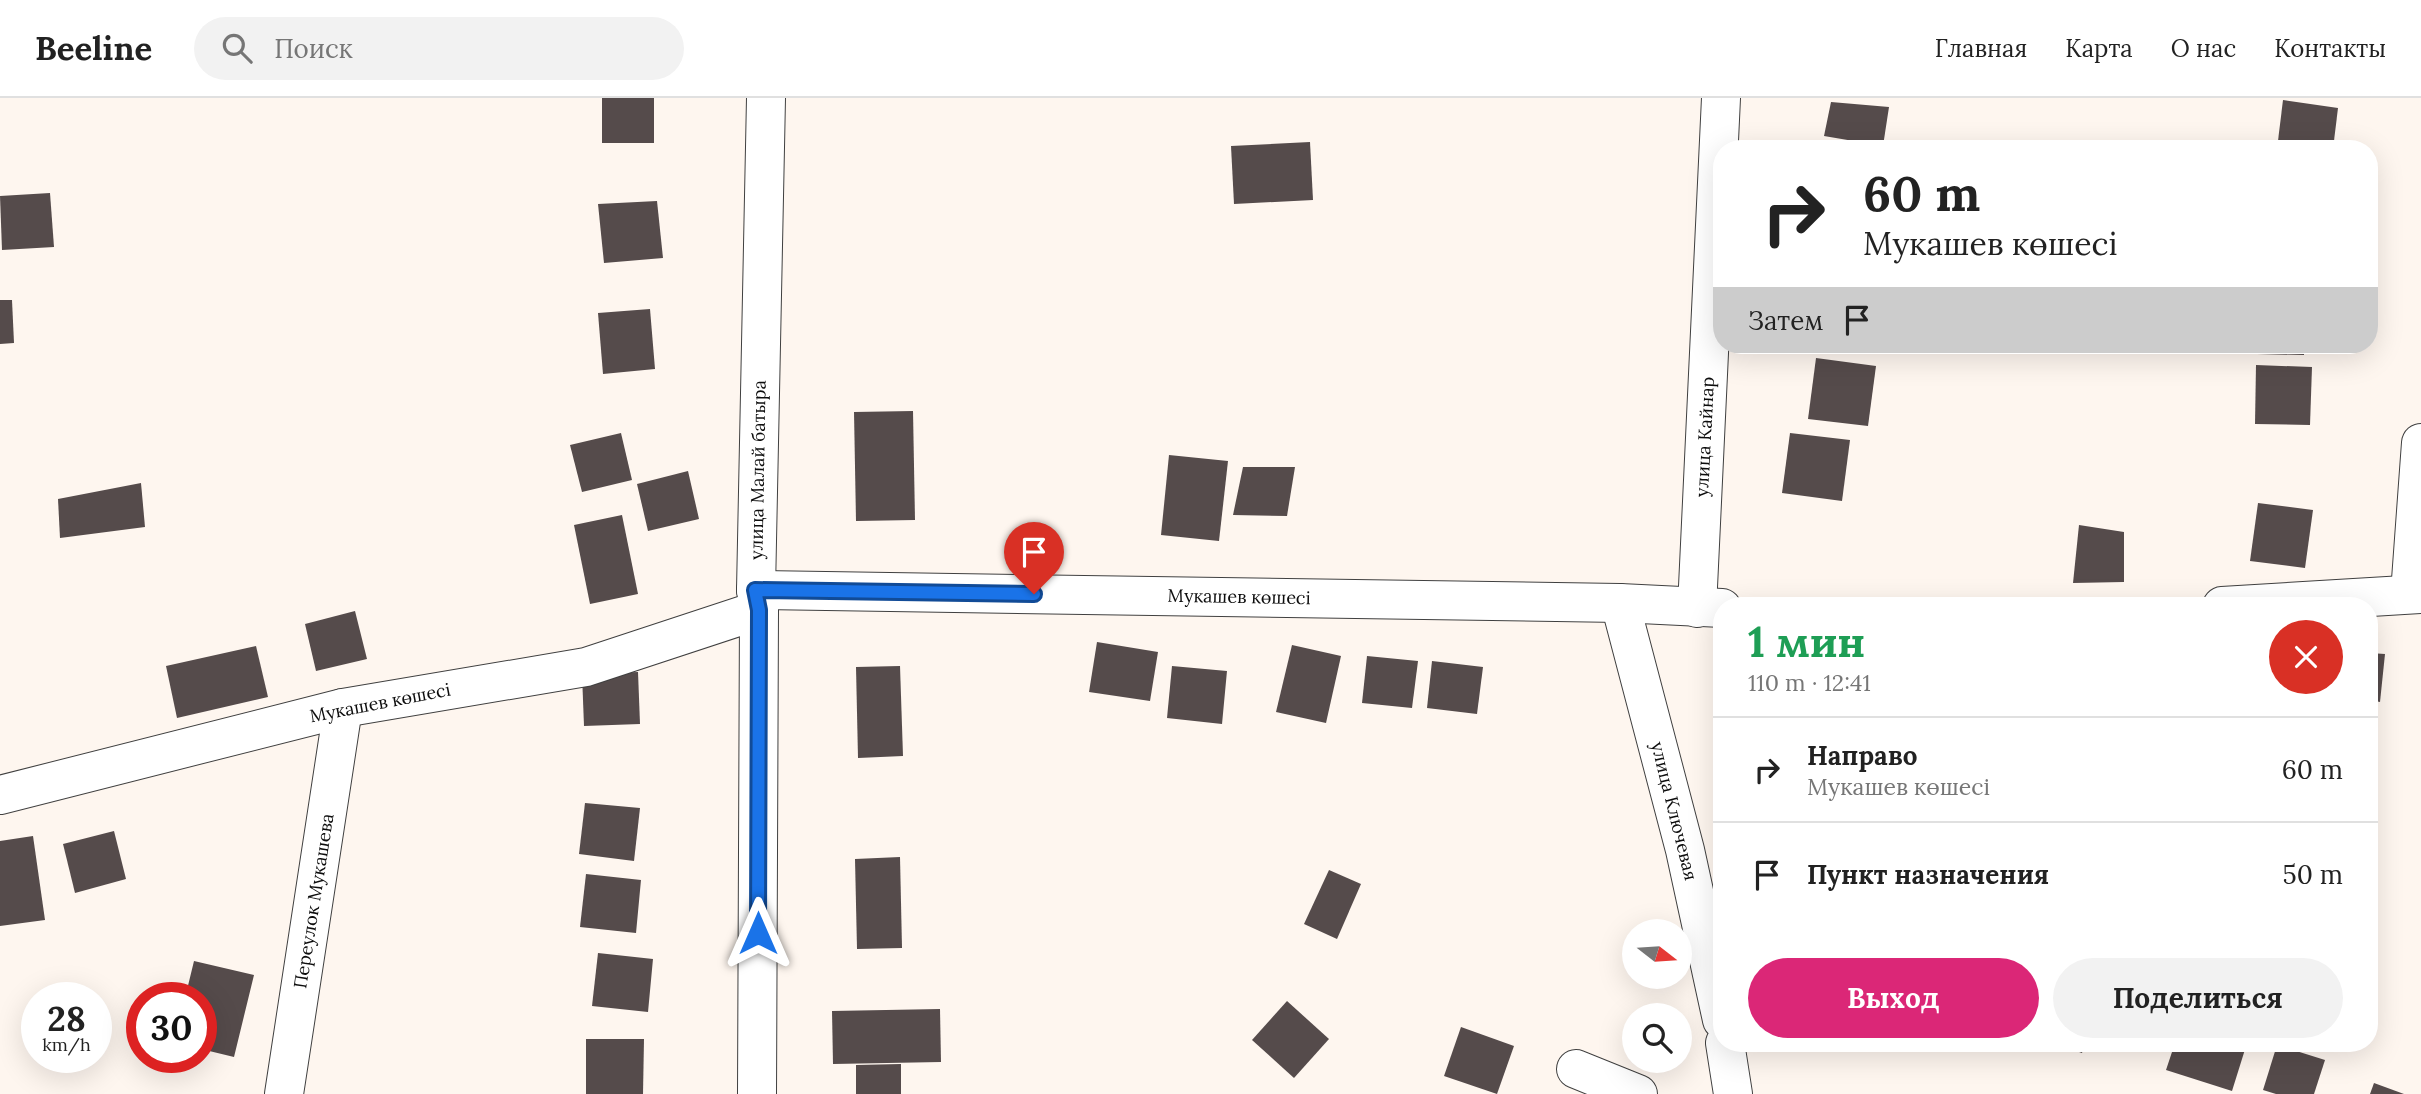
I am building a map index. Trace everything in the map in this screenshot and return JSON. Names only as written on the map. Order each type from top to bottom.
[{"type":"street","name":"улица Малай батыра","points":[[757,1094],[757,600],[766,98]]},
{"type":"street","name":"улица Кайнар","points":[[1720,140],[1721,98]]},
{"type":"street","name":"улица Кайнар","points":[[1709,608],[1715,354]]},
{"type":"street","points":[[2368,597],[2416,594],[2421,443]]},
{"type":"street","name":"Мукашев көшесі","points":[[0,795],[343,708],[586,667],[757,600],[1619,603],[1709,608]]},
{"type":"street","name":"улица Ключевая","points":[[1619,603],[1685,850],[1713,979]]},
{"type":"street","name":"Переулок Мукашева","points":[[284,1094],[343,708]]},
{"type":"street","points":[[1726,1052],[1733,1094]]},
{"type":"street","points":[[1576,1069],[1638,1094]]},
{"type":"building","points":[[602,98],[654,98],[654,143],[602,143]]},
{"type":"building","points":[[2283,100],[2338,108],[2334,140],[2278,140]]},
{"type":"building","points":[[1831,102],[1889,107],[1884,140],[1848,140],[1824,136]]},
{"type":"building","points":[[1310,142],[1313,200],[1234,204],[1231,146]]},
{"type":"building","points":[[50,193],[54,247],[2,250],[0,196]]},
{"type":"building","points":[[657,201],[663,258],[604,263],[598,204]]},
{"type":"building","points":[[0,300],[12,300],[14,343],[0,344]]},
{"type":"building","points":[[650,309],[655,369],[603,374],[598,313]]},
{"type":"building","points":[[1816,358],[1876,366],[1868,426],[1808,419]]},
{"type":"building","points":[[2256,365],[2312,367],[2310,425],[2255,424]]},
{"type":"building","points":[[913,411],[915,520],[856,521],[854,412]]},
{"type":"building","points":[[621,433],[632,480],[582,492],[570,445]]},
{"type":"building","points":[[1790,433],[1850,440],[1842,501],[1782,493]]},
{"type":"building","points":[[1169,455],[1228,461],[1219,541],[1161,535]]},
{"type":"building","points":[[1243,467],[1295,467],[1287,516],[1233,515]]},
{"type":"building","points":[[688,471],[699,519],[648,531],[637,484]]},
{"type":"building","points":[[141,483],[145,527],[60,538],[58,499]]},
{"type":"building","points":[[2258,503],[2313,510],[2305,568],[2250,561]]},
{"type":"building","points":[[622,515],[638,594],[590,604],[574,525]]},
{"type":"building","points":[[2079,525],[2124,532],[2124,582],[2073,583]]},
{"type":"building","points":[[355,611],[367,659],[316,671],[305,624]]},
{"type":"building","points":[[1097,642],[1158,652],[1150,701],[1089,692]]},
{"type":"building","points":[[1292,645],[1341,656],[1326,723],[1276,712]]},
{"type":"building","points":[[256,646],[268,697],[177,718],[166,666]]},
{"type":"building","points":[[2378,654],[2385,654],[2378,702]]},
{"type":"building","points":[[1367,656],[1418,661],[1412,708],[1362,703]]},
{"type":"building","points":[[1432,661],[1483,667],[1477,714],[1427,708]]},
{"type":"building","points":[[900,666],[903,756],[858,758],[856,667]]},
{"type":"building","points":[[1172,666],[1227,671],[1222,724],[1167,718]]},
{"type":"building","points":[[638,672],[640,724],[584,726],[582,674]]},
{"type":"building","points":[[585,803],[640,808],[634,861],[579,854]]},
{"type":"building","points":[[114,831],[126,879],[75,893],[63,844]]},
{"type":"building","points":[[33,836],[45,920],[0,926],[0,841]]},
{"type":"building","points":[[900,857],[902,948],[857,949],[855,859]]},
{"type":"building","points":[[1329,870],[1361,884],[1337,939],[1304,924]]},
{"type":"building","points":[[586,874],[641,880],[636,933],[580,927]]},
{"type":"building","points":[[598,953],[653,959],[648,1012],[592,1006]]},
{"type":"building","points":[[194,961],[254,975],[234,1057],[217,1053],[217,982],[189,982]]},
{"type":"building","points":[[1287,1001],[1329,1039],[1294,1078],[1252,1040]]},
{"type":"building","points":[[940,1009],[941,1062],[833,1064],[832,1011]]},
{"type":"building","points":[[1461,1027],[1514,1046],[1497,1094],[1444,1076]]},
{"type":"building","points":[[586,1039],[644,1039],[643,1094],[586,1094]]},
{"type":"building","points":[[2172,1052],[2244,1052],[2232,1091],[2166,1070]]},
{"type":"building","points":[[2275,1052],[2299,1052],[2325,1060],[2314,1094],[2276,1094],[2263,1090]]},
{"type":"building","points":[[901,1064],[901,1094],[856,1094],[856,1065]]},
{"type":"building","points":[[2374,1083],[2404,1094],[2370,1094]]},
{"type":"route","points":[[758,933],[759,610],[755,590],[1034,594]]}]
